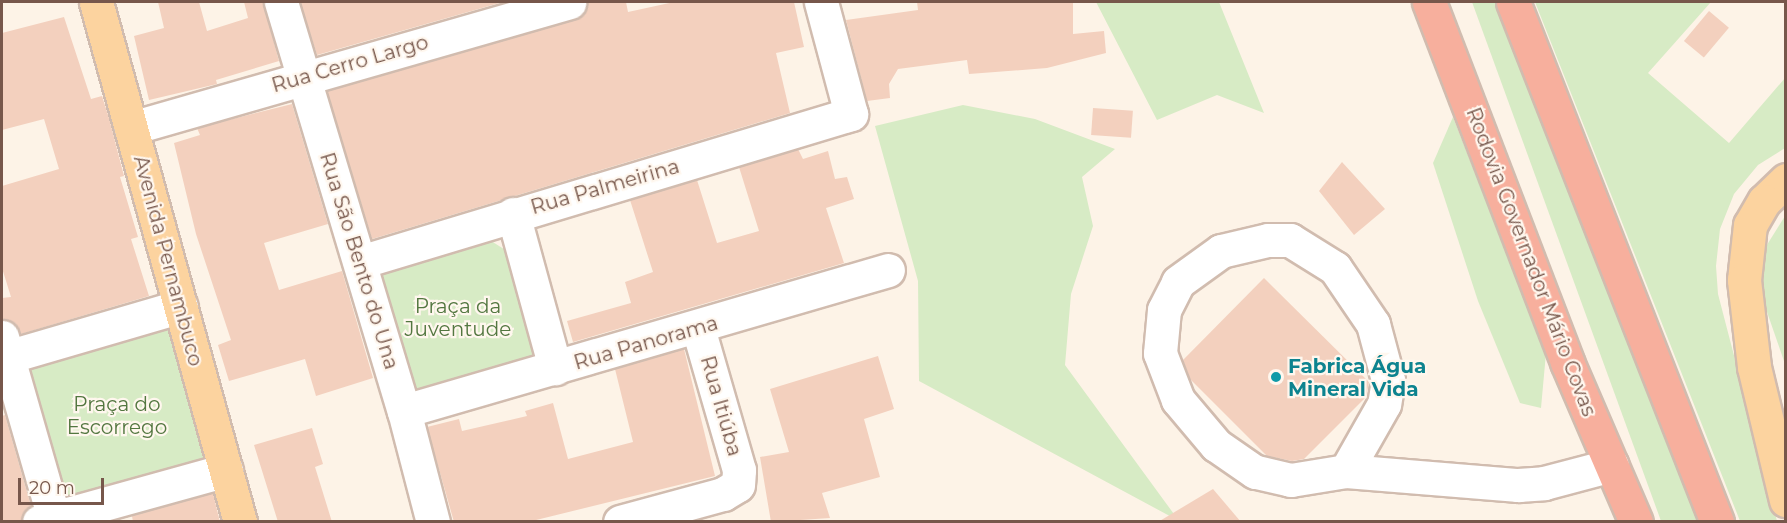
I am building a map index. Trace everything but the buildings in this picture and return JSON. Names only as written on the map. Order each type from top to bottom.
[{"type":"highway","name":"Rodovia Governador Mário Covas","points":[[1429,2],[1568,362],[1636,522]]},
{"type":"highway","points":[[1513,2],[1717,522]]},
{"type":"highway","points":[[1617,476],[1622,522]]},
{"type":"main road","name":"Avenida Pernambuco","points":[[96,2],[240,522]]},
{"type":"main road","points":[[1785,180],[1764,201],[1750,225],[1744,280],[1754,367],[1785,500]]},
{"type":"street","name":"Rua São Bento do Una","points":[[281,2],[404,411],[433,522]]},
{"type":"street","name":"Rua Cerro Largo","points":[[131,128],[569,2]]},
{"type":"street","name":"Rua Palmeirina","points":[[360,262],[513,214],[851,114],[821,2]]},
{"type":"street","points":[[513,214],[555,368]]},
{"type":"street","points":[[1346,471],[1384,404],[1388,380],[1373,324],[1335,268],[1290,240],[1268,240],[1221,251],[1179,282],[1164,310],[1160,353],[1178,400],[1216,445],[1256,472],[1291,480],[1346,471],[1518,485],[1617,476]]},
{"type":"street","name":"Rua Panorama","points":[[404,411],[698,328],[888,270]]},
{"type":"street","points":[[181,306],[4,347],[49,520],[226,470]]},
{"type":"street","name":"Rua Itiúba","points":[[620,522],[723,494],[738,485],[739,470],[698,328]]},
{"type":"green space","points":[[1096,2],[1219,2],[1264,113],[1217,95],[1157,120]]},
{"type":"green space","points":[[1472,2],[1497,2],[1701,521],[1661,521]]},
{"type":"green space","points":[[1535,2],[1711,2],[1648,73],[1729,143],[1785,78],[1785,148],[1758,165],[1734,194],[1720,229],[1716,266],[1718,294],[1777,521],[1740,521]]},
{"type":"green space","points":[[963,105],[1035,119],[1115,149],[1082,177],[1093,226],[1071,294],[1065,365],[1179,521],[919,381],[918,281],[875,126]]},
{"type":"green space","points":[[1453,117],[1546,353],[1541,408],[1520,403],[1478,301],[1433,163]]},
{"type":"green space","points":[[1785,216],[1785,364],[1758,286],[1760,256]]},
{"type":"green space","name":"Praça da Juventude","points":[[488,239],[507,251],[535,351],[533,357],[413,395],[380,282],[383,272]]},
{"type":"green space","name":"Praça do Escorrego","points":[[165,325],[169,327],[210,461],[62,504],[23,369]]},
{"type":"place","name":"Fabrica Água Mineral Vida","points":[[1276,377]]}]
